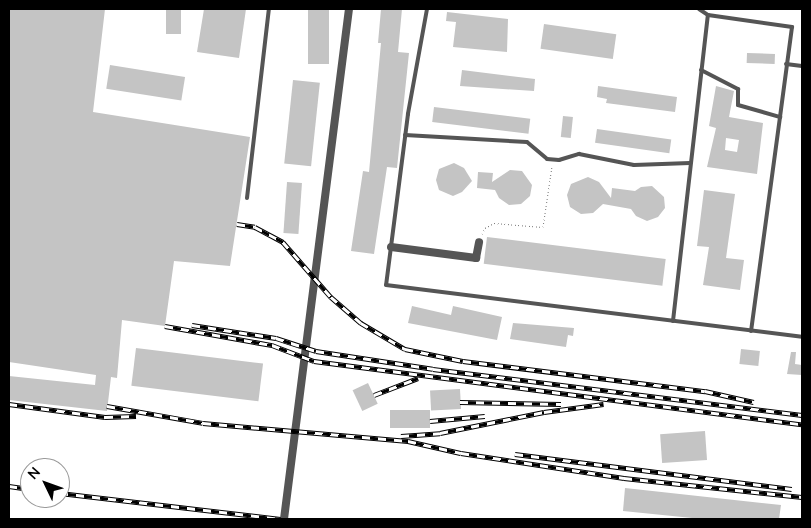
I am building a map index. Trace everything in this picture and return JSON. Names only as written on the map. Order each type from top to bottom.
[{"type":"street","points":[[284,519],[349,9]]},
{"type":"street","points":[[391,248],[476,258],[479,242]]},
{"type":"lane","points":[[247,198],[269,9]]},
{"type":"lane","points":[[427,9],[406,135],[386,285],[802,337]]},
{"type":"lane","points":[[699,9],[708,15],[792,27],[751,331]]},
{"type":"lane","points":[[673,322],[708,15]]},
{"type":"lane","points":[[786,64],[802,66]]},
{"type":"lane","points":[[702,70],[738,89],[738,105],[780,117]]},
{"type":"lane","points":[[406,135],[527,142],[547,159],[553,160],[579,154],[634,165],[690,164]]},
{"type":"path","points":[[479,242],[485,228],[494,223],[543,227],[553,160]]},
{"type":"building","points":[[9,9],[105,9],[93,112],[250,137],[230,266],[174,261],[165,326],[122,320],[117,378],[111,377],[107,411],[9,400],[9,376],[95,385],[96,375],[9,362]]},
{"type":"building","points":[[166,9],[181,9],[181,34],[166,34]]},
{"type":"building","points":[[204,9],[246,9],[239,58],[197,52]]},
{"type":"building","points":[[308,9],[329,9],[329,64],[308,64]]},
{"type":"building","points":[[381,9],[402,9],[398,52],[409,53],[397,168],[387,167],[374,254],[351,251],[363,171],[369,172],[381,43],[378,43]]},
{"type":"building","points":[[447,12],[508,19],[507,52],[453,47],[456,22],[446,21]]},
{"type":"building","points":[[544,24],[616,34],[613,59],[541,49]]},
{"type":"building","points":[[747,53],[775,54],[775,64],[747,63]]},
{"type":"building","points":[[110,65],[185,77],[181,101],[106,89]]},
{"type":"building","points":[[462,70],[535,79],[534,91],[460,86]]},
{"type":"building","points":[[293,80],[320,83],[311,166],[284,164]]},
{"type":"building","points":[[598,86],[677,97],[675,112],[606,103],[607,99],[597,97]]},
{"type":"building","points":[[716,86],[734,91],[729,117],[763,123],[757,174],[707,167],[716,128],[709,126]],"holes":[[[726,138],[739,140],[737,152],[725,150]]]},
{"type":"building","points":[[434,107],[530,119],[528,134],[432,122]]},
{"type":"building","points":[[563,116],[573,117],[571,138],[561,137]]},
{"type":"building","points":[[597,129],[671,139],[669,153],[595,143]]},
{"type":"building","points":[[454,163],[464,168],[472,181],[462,192],[453,196],[439,190],[436,180],[439,169]]},
{"type":"building","points":[[510,170],[522,171],[532,185],[530,196],[521,204],[509,205],[499,198],[495,190],[477,188],[478,172],[493,173],[492,182]]},
{"type":"building","points":[[588,177],[599,182],[611,198],[612,188],[635,191],[641,187],[652,186],[664,197],[665,208],[658,217],[647,221],[636,216],[631,209],[603,204],[593,213],[581,214],[570,207],[567,195],[571,184]]},
{"type":"building","points":[[287,182],[302,183],[298,234],[283,233]]},
{"type":"building","points":[[704,190],[735,194],[726,258],[744,260],[740,290],[703,285],[709,247],[697,246]]},
{"type":"building","points":[[487,237],[666,259],[662,286],[484,264]]},
{"type":"building","points":[[412,306],[451,315],[453,306],[502,317],[497,340],[408,323]]},
{"type":"building","points":[[513,323],[574,328],[573,336],[568,335],[566,347],[510,339]]},
{"type":"building","points":[[136,348],[263,364],[258,401],[131,386]]},
{"type":"building","points":[[741,349],[760,351],[758,366],[739,364]]},
{"type":"building","points":[[791,352],[796,352],[795,364],[802,365],[802,375],[787,374]]},
{"type":"building","points":[[368,383],[378,404],[362,411],[353,390]]},
{"type":"building","points":[[460,389],[461,409],[431,411],[430,391]]},
{"type":"building","points":[[390,410],[430,410],[430,428],[390,428]]},
{"type":"building","points":[[705,431],[707,460],[662,463],[660,434]]},
{"type":"building","points":[[625,488],[781,505],[779,519],[702,519],[623,511]]},
{"type":"railway","points":[[237,224],[255,227],[283,242],[331,297],[361,323],[405,349],[463,361],[705,391],[754,402]]},
{"type":"railway","points":[[192,325],[276,338],[316,351],[433,369],[802,415]]},
{"type":"railway","points":[[165,326],[272,345],[314,361],[802,424]]},
{"type":"railway","points":[[374,395],[418,378]]},
{"type":"railway","points":[[460,402],[561,404]]},
{"type":"railway","points":[[9,404],[105,417],[136,416]]},
{"type":"railway","points":[[401,436],[440,433],[544,412],[603,404]]},
{"type":"railway","points":[[107,406],[203,423],[408,441],[461,453],[624,478],[802,497]]},
{"type":"railway","points":[[430,421],[485,416]]},
{"type":"railway","points":[[515,454],[792,489]]},
{"type":"railway","points":[[9,486],[20,488]]},
{"type":"railway","points":[[70,494],[280,519]]}]
